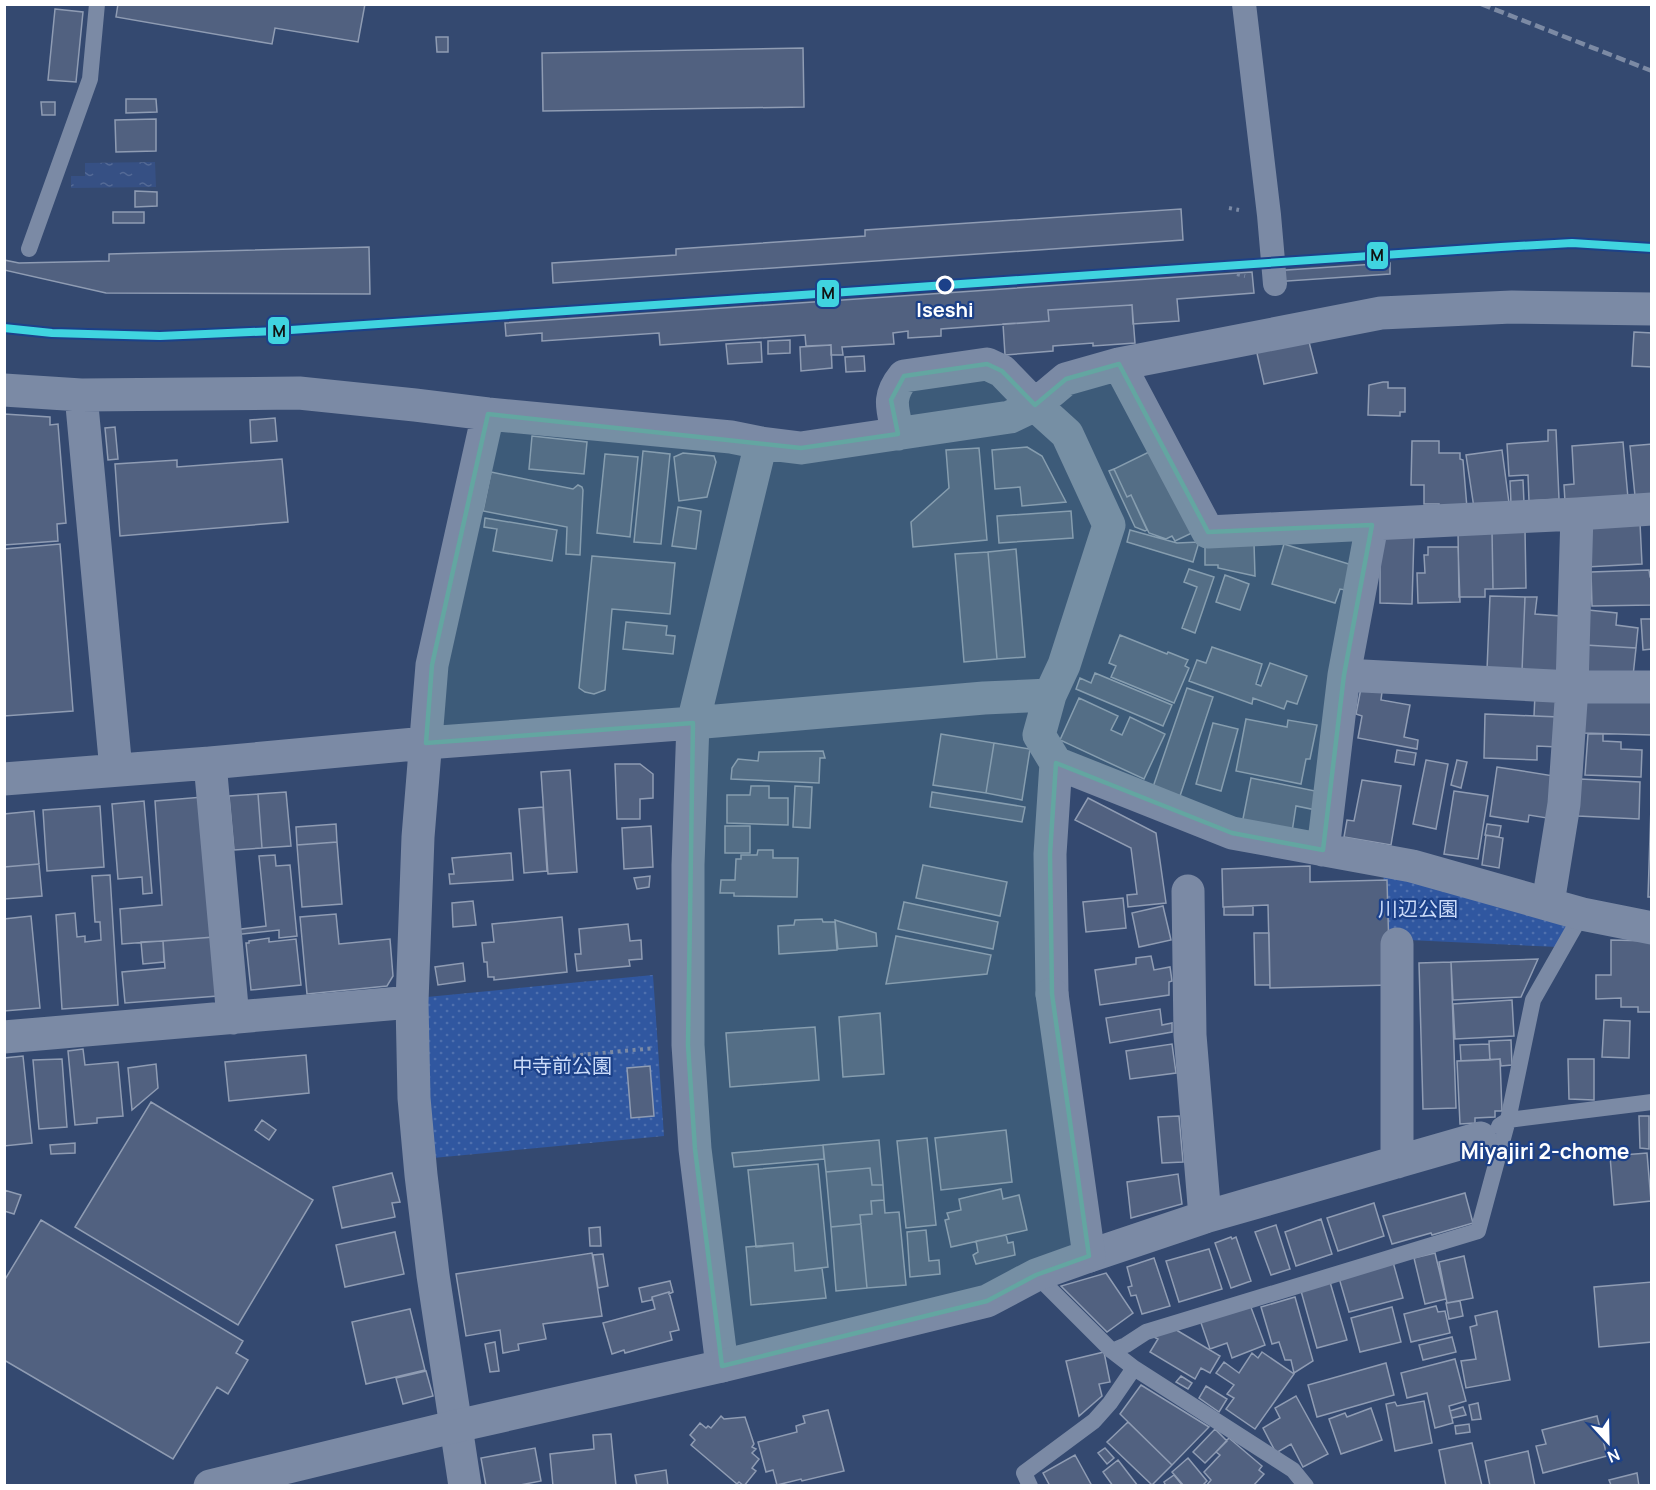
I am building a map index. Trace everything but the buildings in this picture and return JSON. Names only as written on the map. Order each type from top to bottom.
[{"type":"street","points":[[1244,4],[1275,284]]},
{"type":"street","points":[[4,390],[81,394],[299,393],[731,437],[801,448],[1010,417],[1035,405],[1066,379],[1119,364],[1381,313],[1512,307],[1652,309]]},
{"type":"street","points":[[898,434],[891,400],[895,387],[904,376],[987,364],[1002,371],[1067,435],[1109,525],[1064,665],[1050,695],[1039,735],[1056,763],[1050,854],[1052,994],[1089,1256]]},
{"type":"street","points":[[1119,364],[1208,532],[1652,509]]},
{"type":"street","points":[[81,394],[117,770]]},
{"type":"street","points":[[465,1485],[433,1275],[421,1175],[414,1098],[412,1002],[418,837],[432,665],[488,414]]},
{"type":"street","points":[[722,1366],[695,1149],[688,1045],[688,865],[693,723],[761,443]]},
{"type":"street","points":[[1548,903],[1564,804],[1572,687],[1577,514]]},
{"type":"street","points":[[1323,850],[1344,675],[1372,525]]},
{"type":"street","points":[[1344,675],[1572,687],[1652,687]]},
{"type":"street","points":[[4,778],[210,763],[426,743],[984,698],[1050,695]]},
{"type":"street","points":[[210,763],[233,1018]]},
{"type":"street","points":[[1056,763],[1232,833],[1412,866],[1582,914],[1652,928]]},
{"type":"street","points":[[1188,891],[1190,1035],[1205,1217]]},
{"type":"street","points":[[1396,1162],[1397,944]]},
{"type":"street","points":[[4,1037],[412,1002]]},
{"type":"street","points":[[210,1485],[722,1366],[987,1301],[1036,1275],[1205,1217],[1480,1138]]},
{"type":"lane","points":[[29,249],[90,79],[97,4]]},
{"type":"lane","points":[[1112,1351],[1146,1332],[1478,1231],[1508,1120],[1533,1000],[1582,914]]},
{"type":"lane","points":[[1480,1138],[1508,1120],[1652,1102]]},
{"type":"lane","points":[[1036,1275],[1112,1351],[1134,1368],[1293,1470],[1306,1485]]},
{"type":"lane","points":[[1030,1485],[1024,1473],[1094,1421],[1134,1368]]},
{"type":"path","points":[[528,1060],[688,1045]]},
{"type":"highlighted area","points":[[987,364],[1002,371],[1035,405],[1066,379],[1119,364],[1208,532],[1372,525],[1344,675],[1323,850],[1232,833],[1056,763],[1050,854],[1052,994],[1089,1256],[1036,1275],[987,1301],[722,1366],[695,1149],[688,1045],[693,723],[426,743],[432,665],[488,414],[801,448],[898,434],[891,400],[904,376]]},
{"type":"green space","name":"川辺公園","points":[[1383,865],[1576,917],[1558,947],[1387,939]]},
{"type":"green space","name":"中寺前公園","points":[[653,975],[664,1136],[433,1158],[426,1074],[427,997]]},
{"type":"water","points":[[155,162],[156,187],[71,188],[71,176],[85,176],[85,163]]},
{"type":"railway","points":[[1481,4],[1652,71]]},
{"type":"transit line","name":"M","points":[[4,328],[52,333],[160,336],[276,331],[1501,247],[1572,243],[1652,248]]},
{"type":"place","name":"Iseshi","points":[[945,285]]},
{"type":"district","name":"Miyajiri 2-chome","points":[[1545,1151]]}]
